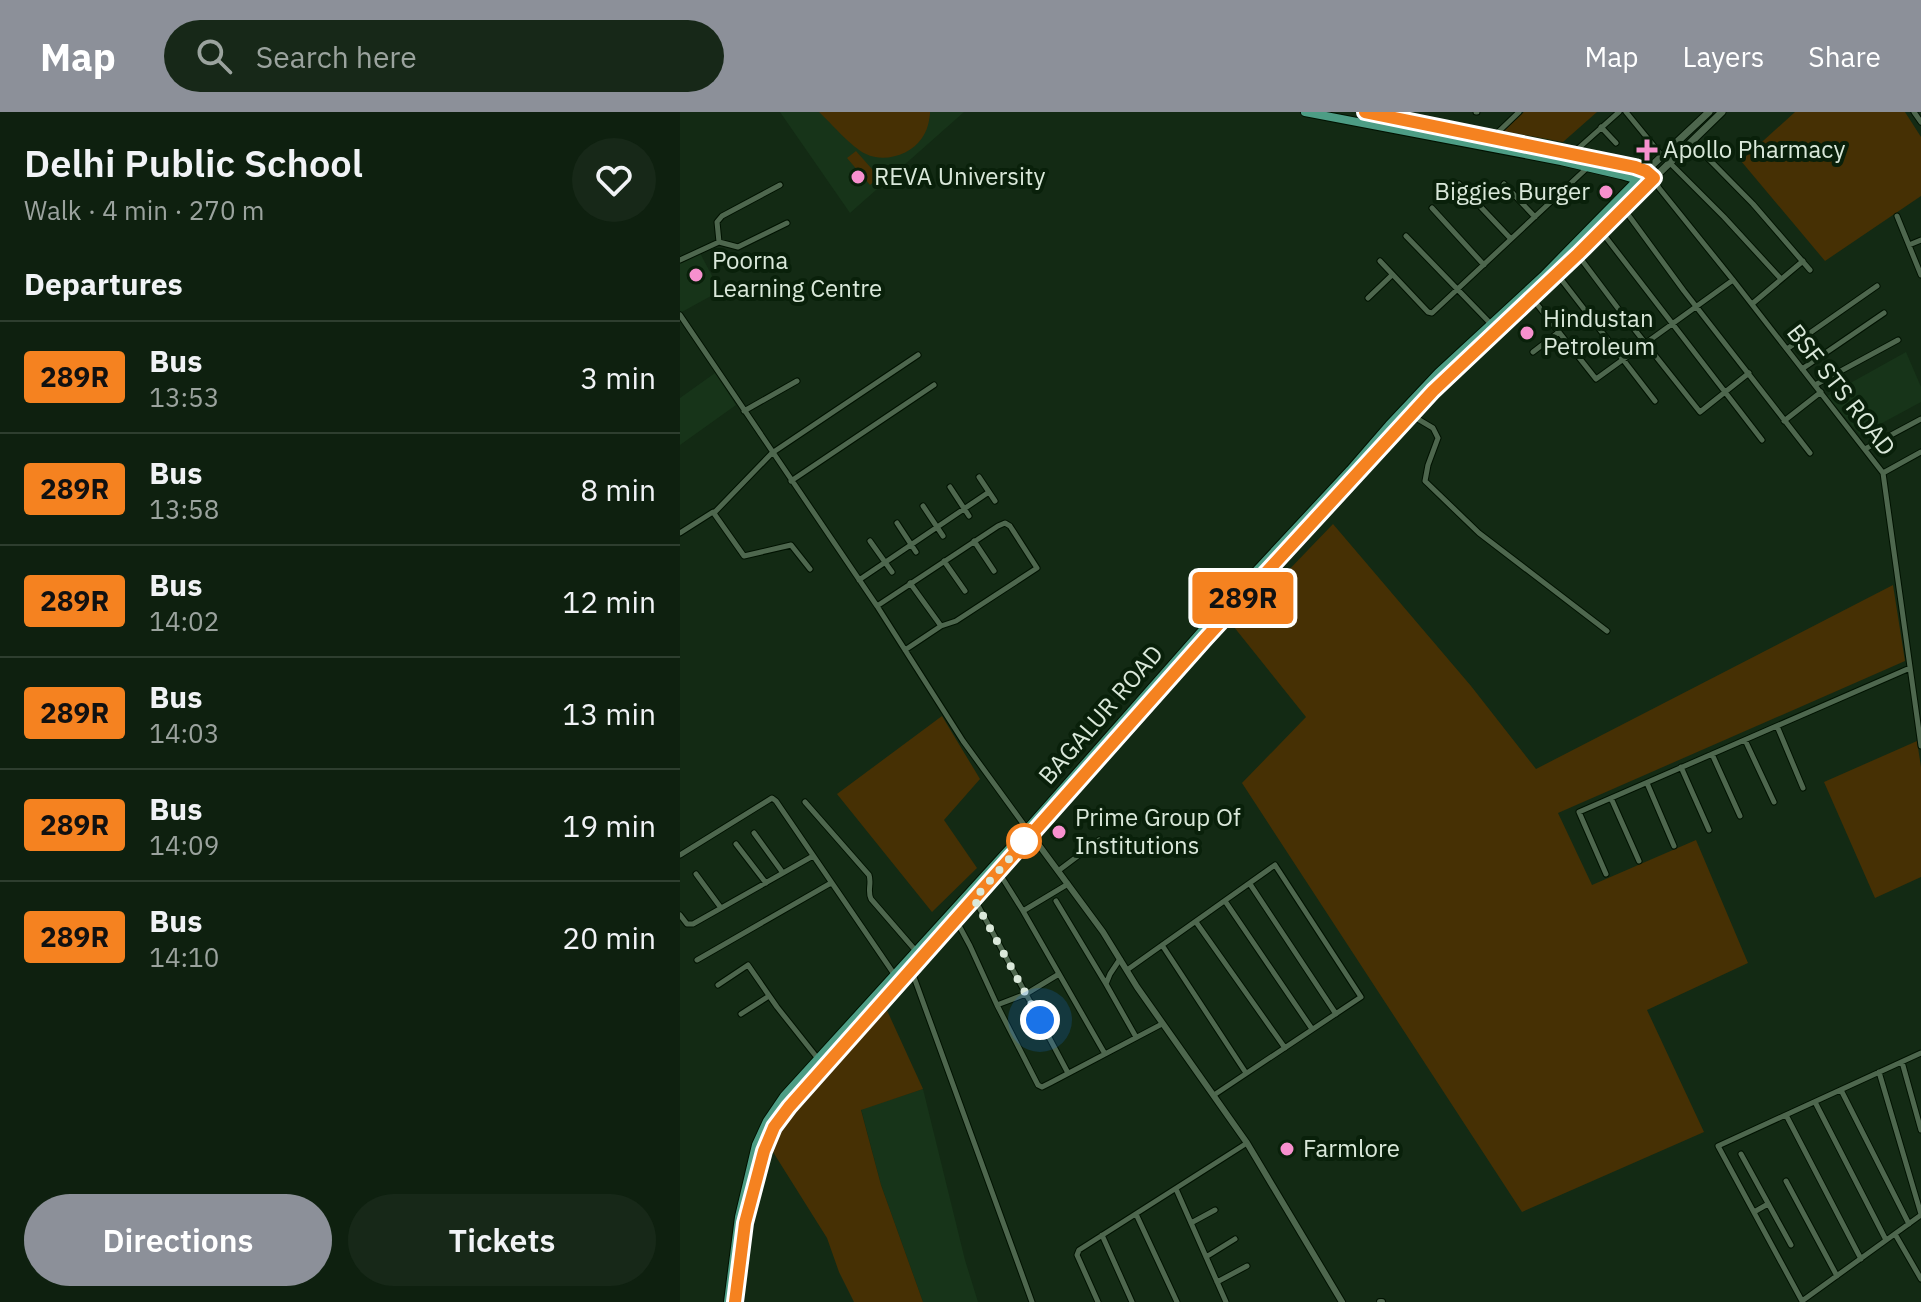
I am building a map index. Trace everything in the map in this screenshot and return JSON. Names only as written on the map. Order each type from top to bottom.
[{"type":"main road","points":[[1305,112],[1561,161],[1638,180],[1646,187]]},
{"type":"main road","points":[[1364,112],[1404,116],[1572,154],[1646,171],[1654,178]]},
{"type":"main road","name":"BAGALUR ROAD","points":[[1203,636],[1433,391],[1722,112]]},
{"type":"main road","name":"BAGALUR ROAD","points":[[728,1302],[739,1217],[756,1145],[784,1096],[895,975],[908,966],[916,951],[1029,831],[1389,425],[1438,373],[1543,276],[1704,114]]},
{"type":"main road","name":"BAGALUR ROAD","points":[[735,1302],[745,1223],[764,1151],[774,1127],[908,966],[974,899],[1029,831]]},
{"type":"street","points":[[1492,138],[1519,112]]},
{"type":"street","points":[[1572,154],[1619,112]]},
{"type":"street","points":[[1626,112],[1662,156]]},
{"type":"street","points":[[1914,112],[1921,122]]},
{"type":"street","points":[[1601,127],[1616,143]]},
{"type":"street","points":[[1692,142],[1753,204],[1810,270]]},
{"type":"street","points":[[1670,163],[1781,279]]},
{"type":"street","points":[[1380,261],[1430,313],[1588,167]]},
{"type":"street","name":"BSF STS ROAD","points":[[1654,178],[1883,473],[1921,746]]},
{"type":"street","points":[[1459,184],[1511,239]]},
{"type":"street","points":[[1504,184],[1535,217]]},
{"type":"street","points":[[719,242],[717,222],[722,216],[780,185]]},
{"type":"street","points":[[1646,187],[1659,188]]},
{"type":"street","points":[[1432,208],[1484,265]]},
{"type":"street","points":[[1624,209],[1810,453]]},
{"type":"street","points":[[1897,216],[1921,275]]},
{"type":"street","points":[[680,260],[719,242],[738,247],[787,223]]},
{"type":"street","points":[[1601,231],[1762,440]]},
{"type":"street","points":[[1406,236],[1491,324]]},
{"type":"street","points":[[1909,245],[1921,240]]},
{"type":"street","points":[[1578,254],[1700,412],[1749,373]]},
{"type":"street","points":[[1752,304],[1803,261]]},
{"type":"street","points":[[1557,274],[1655,401]]},
{"type":"street","points":[[1368,298],[1392,275]]},
{"type":"street","points":[[1532,298],[1596,379],[1733,280]]},
{"type":"street","points":[[1787,349],[1877,286]]},
{"type":"street","points":[[1802,369],[1884,313]]},
{"type":"street","points":[[680,315],[877,606],[963,741],[1103,932],[1162,1024],[1247,1143],[1342,1302]]},
{"type":"street","points":[[1533,352],[1559,332]]},
{"type":"street","points":[[1815,385],[1898,340]]},
{"type":"street","points":[[680,533],[714,513],[772,453],[918,355]]},
{"type":"street","points":[[744,411],[797,381]]},
{"type":"street","points":[[791,481],[934,385]]},
{"type":"street","points":[[1784,421],[1821,392]]},
{"type":"street","points":[[1411,415],[1433,428],[1438,438],[1425,481],[1479,533],[1607,631]]},
{"type":"street","points":[[1865,449],[1921,419]]},
{"type":"street","points":[[1883,473],[1921,452]]},
{"type":"street","points":[[979,477],[995,501]]},
{"type":"street","points":[[950,487],[969,516]]},
{"type":"street","points":[[859,580],[989,492]]},
{"type":"street","points":[[923,506],[943,536]]},
{"type":"street","points":[[714,513],[744,556],[791,545],[810,569]]},
{"type":"street","points":[[897,523],[916,552]]},
{"type":"street","points":[[877,606],[1005,523],[1037,568],[905,650]]},
{"type":"street","points":[[870,541],[892,572]]},
{"type":"street","points":[[974,541],[994,571]]},
{"type":"street","points":[[944,561],[965,591]]},
{"type":"street","points":[[910,583],[941,626]]},
{"type":"street","points":[[1606,874],[1579,812],[1910,668]]},
{"type":"street","points":[[1777,726],[1803,788]]},
{"type":"street","points":[[1745,740],[1774,802]]},
{"type":"street","points":[[1712,754],[1740,816]]},
{"type":"street","points":[[1681,767],[1709,830]]},
{"type":"street","points":[[1647,783],[1674,846]]},
{"type":"street","points":[[680,855],[772,798],[895,975]]},
{"type":"street","points":[[1611,798],[1639,861]]},
{"type":"street","points":[[805,802],[869,875],[871,899],[916,951]]},
{"type":"street","points":[[754,833],[783,873]]},
{"type":"street","points":[[1058,871],[1099,840]]},
{"type":"street","points":[[736,844],[766,883]]},
{"type":"street","points":[[680,915],[687,924],[693,924],[813,856]]},
{"type":"street","points":[[1127,970],[1275,865],[1361,997],[1214,1095]]},
{"type":"street","points":[[997,871],[1105,1054]]},
{"type":"street","points":[[696,874],[721,908]]},
{"type":"street","points":[[697,960],[831,883]]},
{"type":"street","points":[[1023,911],[1068,884]]},
{"type":"street","points":[[1250,884],[1336,1014]]},
{"type":"street","points":[[974,899],[1068,1073]]},
{"type":"street","points":[[1056,901],[1136,1037]]},
{"type":"street","points":[[1225,901],[1312,1030]]},
{"type":"street","points":[[955,919],[1038,1085],[1042,1087],[1162,1024]]},
{"type":"street","points":[[1196,922],[1285,1048]]},
{"type":"street","points":[[1162,945],[1246,1073]]},
{"type":"street","points":[[1106,984],[1120,959]]},
{"type":"street","points":[[718,985],[748,965],[824,1068]]},
{"type":"street","points":[[908,966],[1032,1302]]},
{"type":"street","points":[[997,1005],[1026,994],[1059,974]]},
{"type":"street","points":[[741,1014],[769,996]]},
{"type":"street","points":[[1879,1072],[1921,1216],[1802,1302],[1718,1146],[1815,1102],[1879,1072],[1921,1053]]},
{"type":"street","points":[[1902,1062],[1921,1130]]},
{"type":"street","points":[[1841,1090],[1909,1224]]},
{"type":"street","points":[[1815,1102],[1886,1240]]},
{"type":"street","points":[[1786,1115],[1861,1259]]},
{"type":"street","points":[[1098,1302],[1077,1252],[1247,1143]]},
{"type":"street","points":[[1741,1154],[1791,1245]]},
{"type":"street","points":[[1786,1181],[1837,1276]]},
{"type":"street","points":[[1176,1189],[1226,1302]]},
{"type":"street","points":[[1754,1212],[1768,1204]]},
{"type":"street","points":[[1191,1223],[1215,1210]]},
{"type":"street","points":[[1136,1214],[1177,1302]]},
{"type":"street","points":[[1895,1234],[1921,1279]]},
{"type":"street","points":[[1102,1235],[1132,1302]]},
{"type":"street","points":[[1206,1257],[1235,1239]]},
{"type":"street","points":[[1217,1282],[1247,1266]]},
{"type":"shaded area","name":"REVA University","points":[[780,112],[964,112],[850,213]]},
{"type":"shaded area","points":[[819,112],[930,114],[926,130],[917,144],[897,156],[881,158],[860,151]]},
{"type":"shaded area","points":[[1524,112],[1597,112],[1563,142],[1503,131]]},
{"type":"shaded area","points":[[1795,112],[1905,112],[1921,137],[1921,196],[1825,261],[1741,161]]},
{"type":"shaded area","points":[[856,151],[879,177],[870,185],[847,158]]},
{"type":"shaded area","name":"Poorna Learning Centre","points":[[699,251],[720,291],[680,313],[680,260]]},
{"type":"shaded area","points":[[1906,352],[1921,387],[1921,402],[1860,435],[1827,396]]},
{"type":"shaded area","points":[[715,373],[736,405],[680,445],[680,398]]},
{"type":"shaded area","points":[[1333,524],[1471,686],[1536,769],[1893,585],[1905,661],[1558,813],[1592,885],[1696,840],[1748,963],[1647,1010],[1704,1132],[1522,1212],[1242,783],[1306,717],[1234,627]]},
{"type":"shaded area","points":[[942,716],[980,779],[944,820],[977,868],[932,912],[837,794]]},
{"type":"shaded area","points":[[1917,741],[1921,767],[1921,877],[1875,898],[1824,782]]},
{"type":"shaded area","points":[[885,1006],[923,1089],[861,1110],[881,1185],[923,1302],[854,1302],[827,1238],[773,1152],[785,1120]]},
{"type":"shaded area","points":[[923,1089],[978,1302],[923,1302],[881,1185],[861,1109]]},
{"type":"bus line","name":"289R","points":[[735,1302],[745,1223],[764,1151],[774,1127],[789,1107],[1205,639],[1433,391],[1654,178],[1635,167],[1365,112]]},
{"type":"place","name":"Apollo Pharmacy","points":[[1647,150]]},
{"type":"place","name":"REVA University","points":[[858,177]]},
{"type":"place","name":"Biggies Burger","points":[[1606,192]]},
{"type":"place","name":"Poorna Learning Centre","points":[[696,275]]},
{"type":"place","name":"Hindustan Petroleum","points":[[1527,333]]},
{"type":"place","name":"Prime Group Of Institutions","points":[[1059,832]]},
{"type":"place","name":"Farmlore","points":[[1287,1149]]},
{"type":"route","points":[[1024,841],[1019,837],[1027,829],[1031,834],[974,899],[1040,1020]]}]
